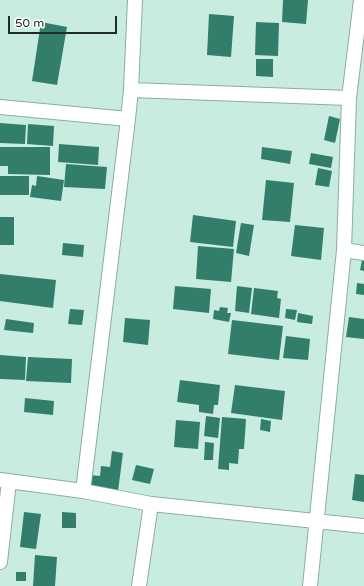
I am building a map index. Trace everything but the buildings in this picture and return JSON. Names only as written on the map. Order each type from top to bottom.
[{"type":"street","points":[[83,491],[128,120],[131,90],[135,0]]},
{"type":"street","points":[[310,586],[344,250],[349,98],[361,0]]},
{"type":"street","points":[[131,90],[349,98]]},
{"type":"street","points":[[0,107],[128,120]]},
{"type":"street","points":[[344,250],[364,253]]},
{"type":"street","points":[[0,562],[5,481],[83,491],[151,504],[364,526]]},
{"type":"street","points":[[139,586],[151,504]]}]
